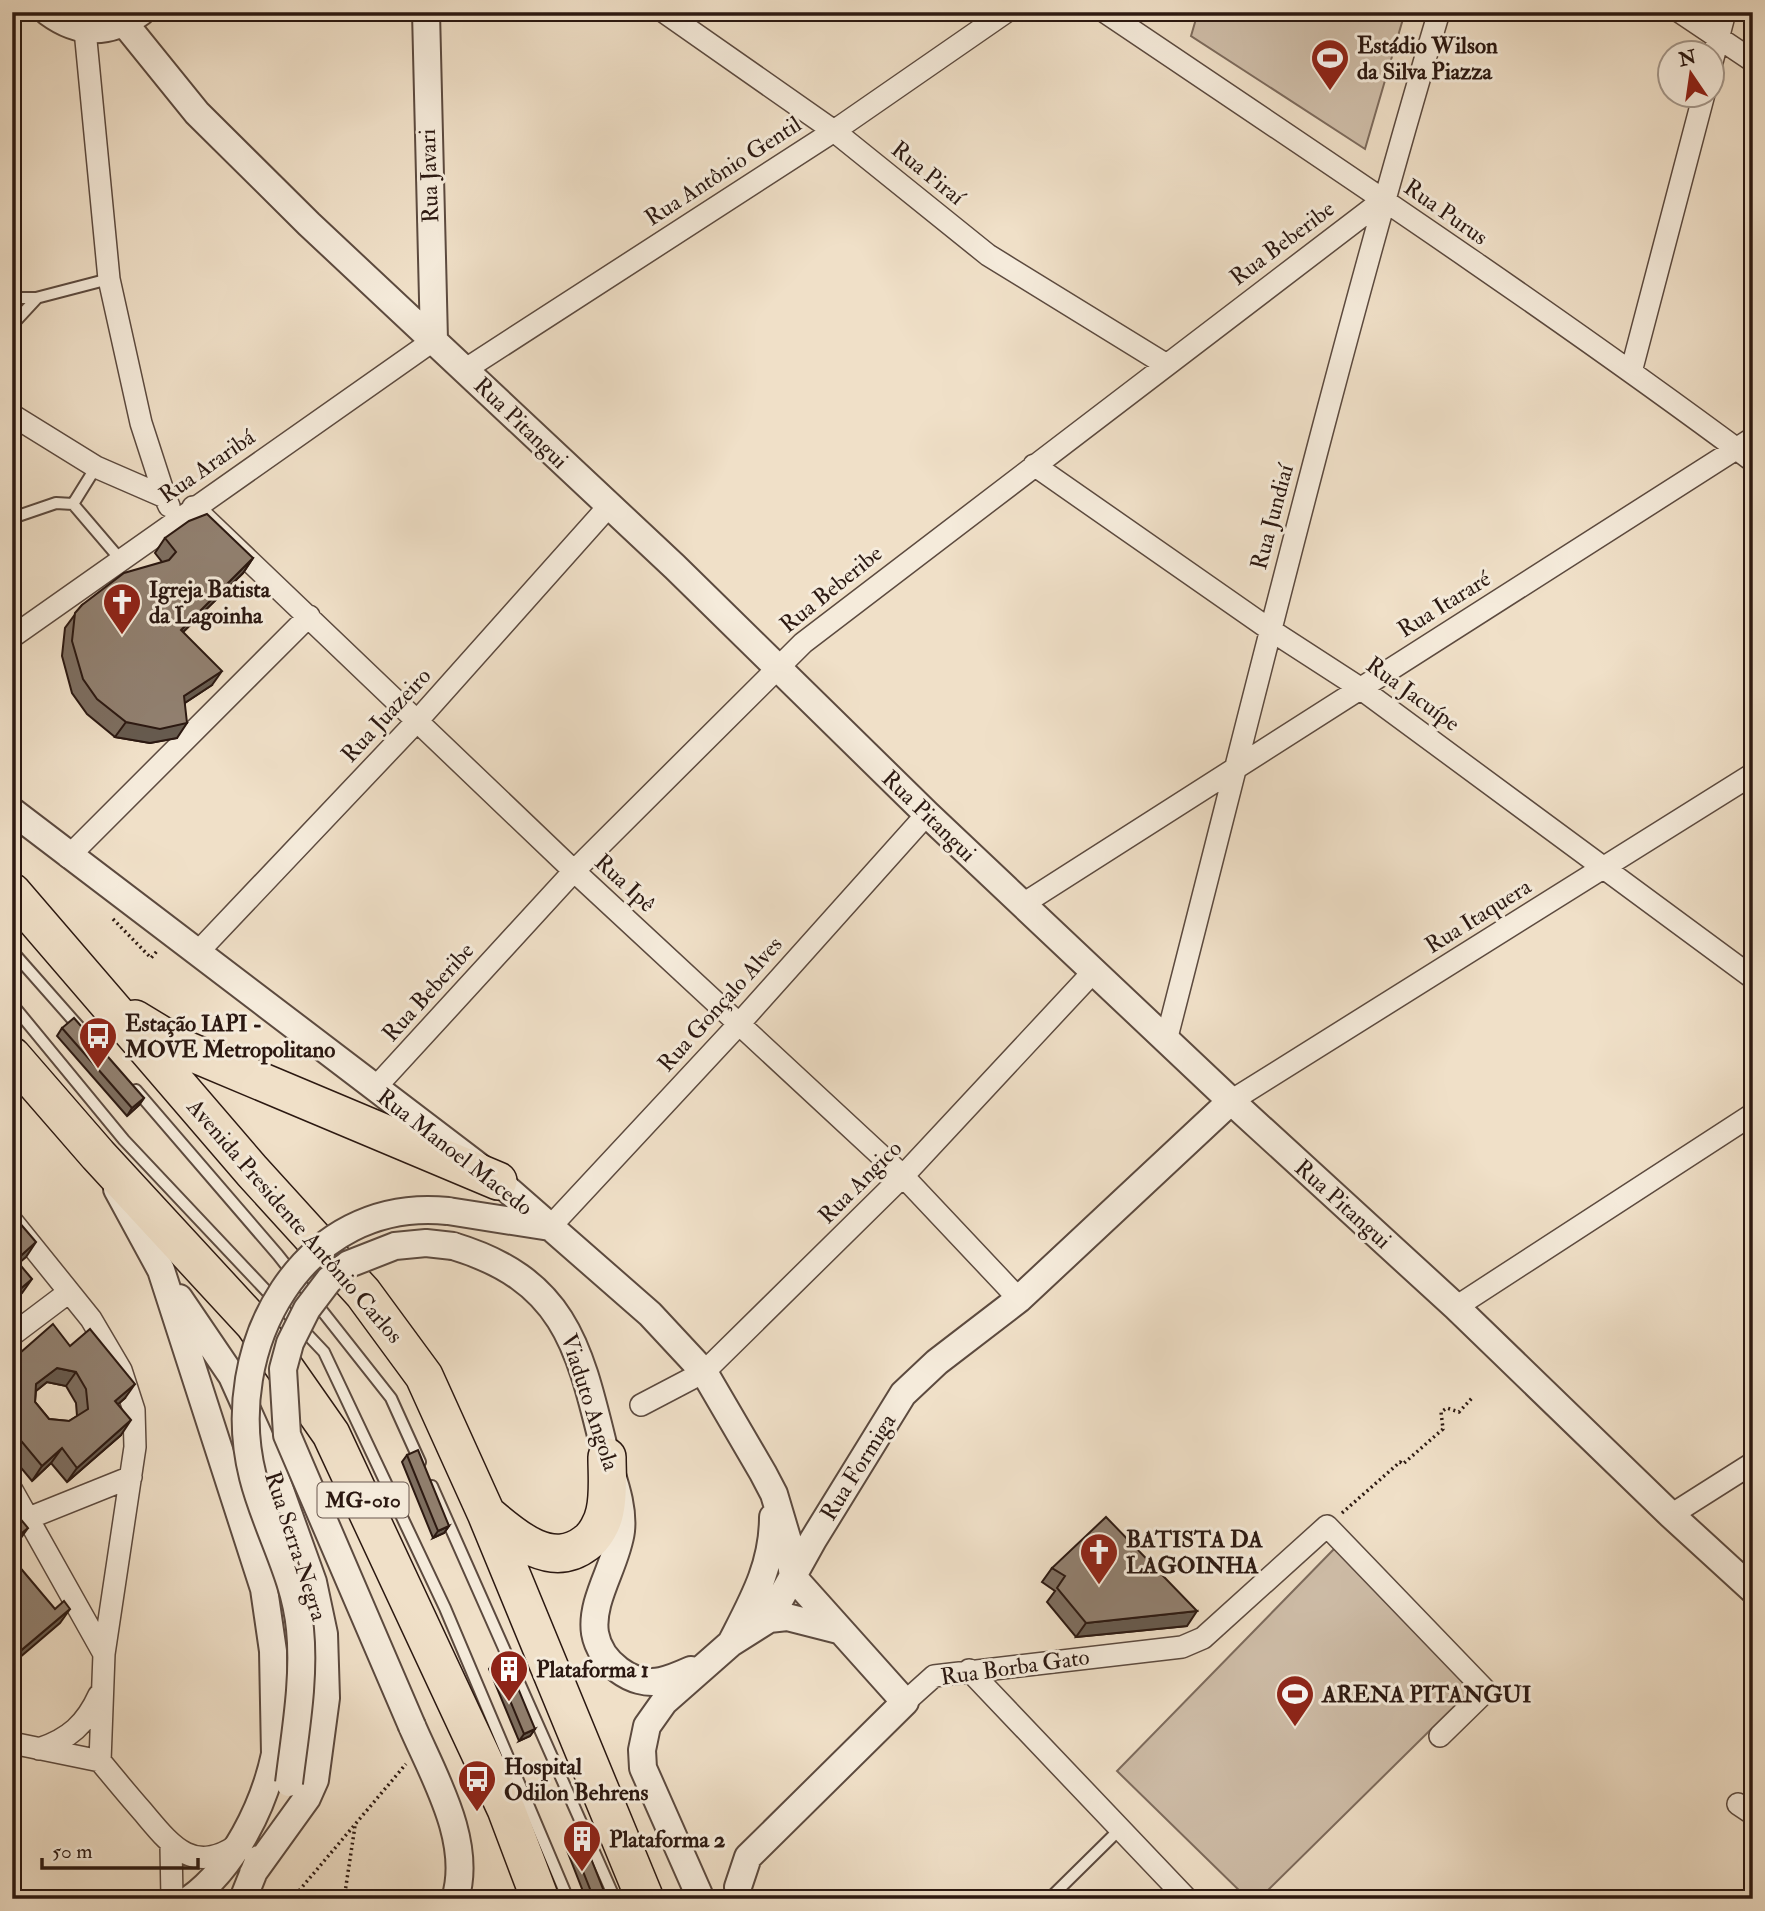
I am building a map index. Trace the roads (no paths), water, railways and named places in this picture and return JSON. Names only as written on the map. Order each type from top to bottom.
[{"type":"highway","name":"Avenida Presidente Antônio Carlos","points":[[12,892],[105,1002],[363,1293],[424,1376],[486,1513],[645,1899]]},
{"type":"highway","points":[[105,1002],[186,1050],[498,1181]]},
{"type":"highway","name":"MG-010","points":[[12,1056],[98,1155],[254,1324],[331,1434],[506,1809],[540,1899]]},
{"type":"highway","points":[[486,1513],[518,1541],[555,1554],[574,1552],[590,1541],[605,1513],[607,1457]]},
{"type":"street","points":[[48,12],[63,24],[85,30],[105,30],[133,18]]},
{"type":"street","name":"Rua Javari","points":[[426,12],[434,340]]},
{"type":"street","name":"Rua Piraí","points":[[664,12],[834,131],[988,255],[1165,364]]},
{"type":"street","name":"Rua Antônio Gentil","points":[[466,369],[834,131],[1006,12]]},
{"type":"street","name":"Rua Purus","points":[[1105,12],[1747,449]]},
{"type":"street","name":"Rua Jundiaí","points":[[1167,1037],[1237,766],[1269,629],[1383,200],[1439,12]]},
{"type":"street","points":[[1680,12],[1715,38]]},
{"type":"street","points":[[1718,38],[1725,12]]},
{"type":"street","name":"Rua Pitangui","points":[[133,18],[197,113],[309,224],[466,369],[778,667],[927,814],[1167,1037],[1231,1101],[1456,1307],[1671,1515],[1753,1590]]},
{"type":"street","points":[[85,30],[109,279],[141,423],[165,498],[175,520]]},
{"type":"street","points":[[1726,45],[1753,61]]},
{"type":"street","points":[[1631,372],[1700,108]]},
{"type":"street","name":"Rua Beberibe","points":[[375,1088],[574,871],[778,667],[831,620],[1383,200]]},
{"type":"street","name":"Rua Araribá","points":[[12,637],[193,507],[434,340]]},
{"type":"street","points":[[12,415],[96,467],[165,498]]},
{"type":"street","name":"Rua Itararé","points":[[1023,904],[1360,688],[1747,449]]},
{"type":"street","name":"Rua Jacuípe","points":[[1034,465],[1269,629],[1360,688],[1753,978]]},
{"type":"street","name":"Rua Ipê","points":[[193,507],[574,871],[903,1176],[1018,1298]]},
{"type":"street","name":"Rua Juazeiro","points":[[197,953],[418,720],[608,507]]},
{"type":"street","points":[[68,857],[309,617]]},
{"type":"street","name":"Rua Itaquera","points":[[1231,1101],[1753,774]]},
{"type":"street","name":"Rua Manoel Macedo","points":[[12,811],[68,857],[498,1181],[650,1314],[704,1372],[774,1494],[788,1541],[793,1577]]},
{"type":"street","name":"Rua Gonçalo Alves","points":[[550,1227],[739,1024],[927,814]]},
{"type":"street","name":"Rua Angico","points":[[641,1405],[704,1372],[903,1176],[1095,970]]},
{"type":"street","name":"Rua Formiga","points":[[701,1899],[643,1768],[642,1750],[647,1726],[664,1702],[731,1643],[769,1619],[903,1395],[937,1362],[1018,1298],[1231,1101]]},
{"type":"street","points":[[1456,1307],[1753,1114]]},
{"type":"street","name":"Rua Serra Negra","points":[[98,1155],[161,1270],[232,1376],[271,1467],[313,1582],[322,1622],[326,1698],[315,1780],[307,1798],[253,1873]]},
{"type":"street","points":[[243,1899],[287,1793],[298,1696],[300,1629],[280,1547],[253,1477],[249,1450],[248,1396],[262,1333],[284,1287],[295,1272],[344,1230],[358,1222],[400,1210],[448,1211],[550,1227]]},
{"type":"street","points":[[12,1221],[91,1319],[121,1370],[134,1410],[135,1447],[104,1654],[100,1761]]},
{"type":"street","name":"Viaduto Angola","points":[[456,1899],[459,1887],[457,1847],[448,1808],[287,1435],[283,1368],[290,1343],[307,1309],[329,1280],[349,1264],[395,1246],[426,1243],[453,1246],[486,1256],[540,1293],[562,1319],[587,1376],[614,1479],[621,1529],[616,1558],[596,1614],[595,1633],[602,1653],[621,1672],[640,1680],[660,1681],[706,1665]]},
{"type":"street","name":"Rua Serra Negra","points":[[161,1270],[269,1612],[275,1754],[265,1793],[237,1845]]},
{"type":"street","points":[[12,1335],[69,1292]]},
{"type":"street","points":[[1671,1515],[1753,1463]]},
{"type":"street","points":[[29,1518],[131,1477]]},
{"type":"street","points":[[12,1490],[104,1654]]},
{"type":"street","points":[[731,1643],[762,1584],[773,1538],[774,1494]]},
{"type":"street","name":"Rua Borba Gato","points":[[740,1886],[748,1857],[934,1676],[1182,1647],[1203,1638],[1327,1526],[1486,1691],[1440,1736]]},
{"type":"street","points":[[793,1577],[905,1702]]},
{"type":"street","points":[[769,1619],[787,1616],[838,1630]]},
{"type":"street","points":[[969,1670],[1187,1899]]},
{"type":"street","points":[[39,1749],[71,1735],[83,1724],[101,1692]]},
{"type":"street","points":[[12,1743],[100,1761],[171,1846],[188,1856],[207,1858],[224,1854],[237,1845]]},
{"type":"street","points":[[190,1899],[211,1884],[237,1845],[287,1793]]},
{"type":"street","points":[[171,1846],[172,1899]]},
{"type":"lane","points":[[12,298],[37,298],[109,279]]},
{"type":"lane","points":[[12,325],[37,298]]},
{"type":"lane","points":[[73,504],[96,467]]},
{"type":"lane","points":[[12,518],[56,503],[73,504],[120,559]]},
{"type":"lane","points":[[12,951],[90,1039]]},
{"type":"lane","points":[[12,1004],[124,1140],[324,1352],[446,1608],[568,1899]]},
{"type":"lane","points":[[125,1078],[278,1255],[391,1398],[490,1610],[615,1899]]},
{"type":"lane","points":[[1049,1899],[1120,1829]]},
{"type":"place","name":"Estádio Wilson da Silva Piazza","points":[[1330,92]]},
{"type":"place","name":"Igreja Batista da Lagoinha","points":[[122,636]]},
{"type":"place","name":"Estação IAPI - MOVE Metropolitano","points":[[98,1070]]},
{"type":"place","name":"BATISTA DA LAGOINHA","points":[[1099,1586]]},
{"type":"place","name":"Plataforma 1","points":[[509,1703]]},
{"type":"place","name":"ARENA PITANGUI","points":[[1295,1728]]},
{"type":"place","name":"Hospital Odilon Behrens","points":[[477,1813]]},
{"type":"place","name":"Plataforma 2","points":[[582,1873]]}]
